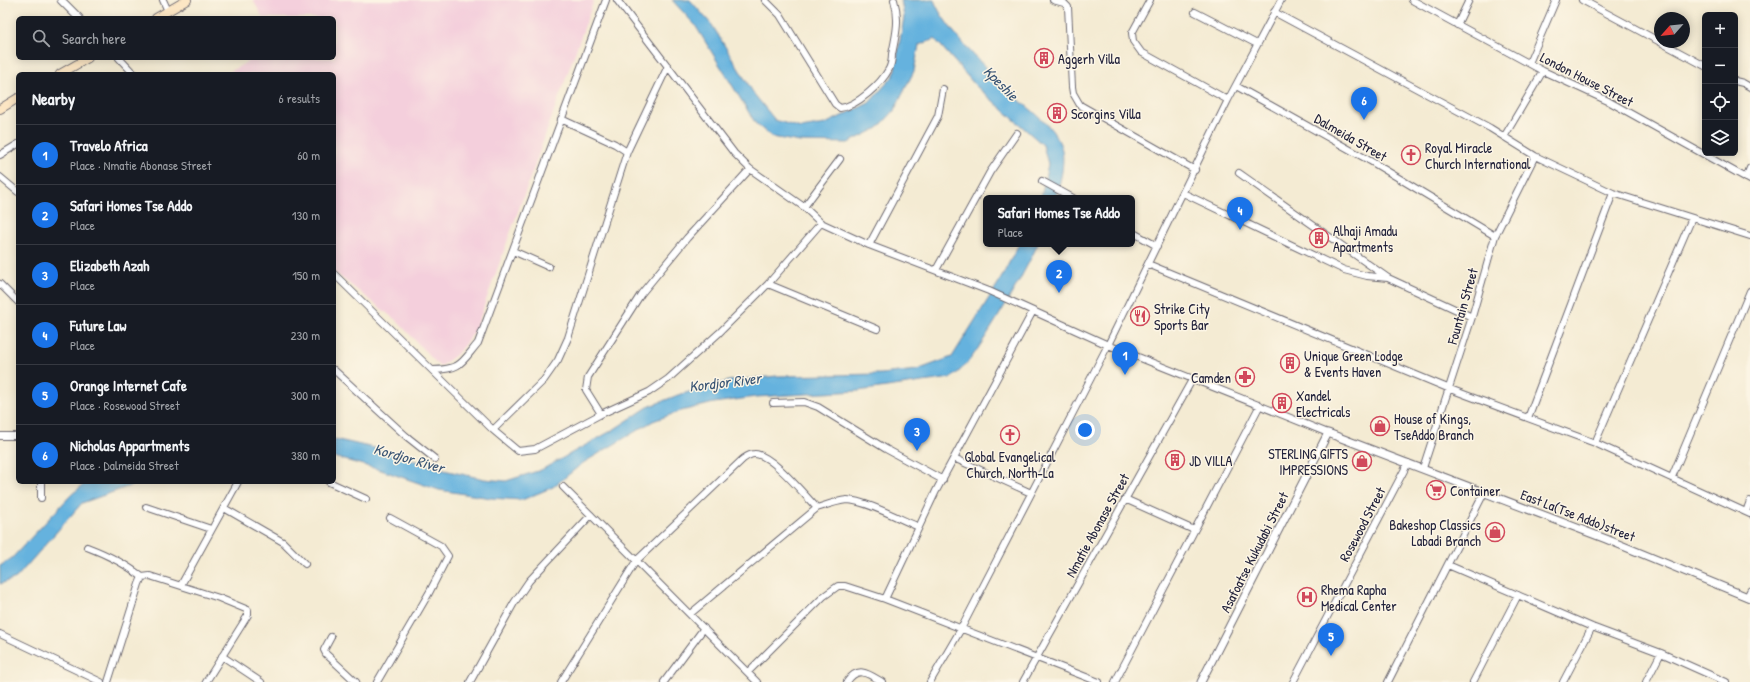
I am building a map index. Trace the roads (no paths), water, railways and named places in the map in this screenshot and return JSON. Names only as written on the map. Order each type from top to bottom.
[{"type":"main road","points":[[159,16],[187,0]]},
{"type":"main road","points":[[64,72],[84,60]]},
{"type":"main road","points":[[0,109],[16,99]]},
{"type":"street","points":[[63,0],[77,16]]},
{"type":"street","points":[[163,0],[168,11]]},
{"type":"street","points":[[433,370],[449,370],[464,362],[478,343],[606,0]]},
{"type":"street","points":[[617,0],[734,153],[750,169],[804,207],[821,223],[869,245],[989,291],[1108,345],[1192,380],[1260,405],[1328,433]]},
{"type":"street","points":[[765,0],[780,15],[835,104],[840,108],[847,107],[859,101],[882,80],[890,69],[898,19],[894,0]]},
{"type":"street","points":[[1053,0],[1065,2],[1069,11],[1072,87],[1080,105],[1195,170]]},
{"type":"street","points":[[1150,0],[1132,33],[1136,46],[1141,52],[1228,100]]},
{"type":"street","points":[[930,682],[961,628],[1108,345],[1228,100],[1281,0]]},
{"type":"street","name":"London House Street","points":[[1412,0],[1543,71],[1608,102],[1748,179]]},
{"type":"street","points":[[1457,25],[1469,0]]},
{"type":"street","points":[[1529,63],[1556,0]]},
{"type":"street","points":[[1582,0],[1702,64]]},
{"type":"street","points":[[1195,12],[1257,44]]},
{"type":"street","points":[[1274,12],[1504,137],[1535,156],[1612,193],[1750,236]]},
{"type":"street","points":[[121,60],[132,72]]},
{"type":"street","points":[[493,430],[544,380],[563,349],[589,273],[627,152],[668,66]]},
{"type":"street","points":[[1504,137],[1543,71]]},
{"type":"street","points":[[1738,82],[1750,87]]},
{"type":"street","name":"Dalmeida Street","points":[[1236,86],[1372,162],[1495,236]]},
{"type":"street","points":[[869,245],[938,116],[944,89]]},
{"type":"street","points":[[561,119],[615,144],[627,152]]},
{"type":"street","points":[[936,270],[990,172],[1017,133]]},
{"type":"street","points":[[0,155],[16,145]]},
{"type":"street","name":"Fountain Street","points":[[1422,468],[1450,388],[1495,236],[1535,156]]},
{"type":"street","points":[[804,207],[840,158]]},
{"type":"street","points":[[1748,179],[1750,168]]},
{"type":"street","points":[[601,414],[586,390],[588,377],[641,294],[687,238],[750,169]]},
{"type":"street","points":[[1239,173],[1388,278],[1472,316]]},
{"type":"street","points":[[0,177],[16,190]]},
{"type":"street","points":[[1042,181],[1068,195]]},
{"type":"street","points":[[1183,193],[1344,270],[1367,276],[1388,278]]},
{"type":"street","points":[[1528,418],[1612,193]]},
{"type":"street","points":[[1595,443],[1692,218]]},
{"type":"street","points":[[336,276],[493,430],[518,451],[528,450],[535,449],[601,414],[649,392],[668,379],[719,333],[768,284],[821,223]]},
{"type":"street","points":[[1135,234],[1157,246]]},
{"type":"street","points":[[513,251],[549,267]]},
{"type":"street","points":[[1148,264],[1450,388],[1595,443],[1748,513],[1750,501]]},
{"type":"street","points":[[0,284],[16,300]]},
{"type":"street","points":[[768,284],[878,329]]},
{"type":"street","points":[[1672,477],[1750,291]]},
{"type":"street","points":[[885,599],[942,480],[1033,311]]},
{"type":"street","points":[[336,372],[406,436],[435,459]]},
{"type":"street","name":"Nmatie Abonase Street","points":[[1023,682],[1192,380]]},
{"type":"street","points":[[773,403],[804,402],[818,407],[886,449],[942,480]]},
{"type":"street","points":[[1115,682],[1260,405]]},
{"type":"street","name":"East La(Tse Addo)street","points":[[1328,433],[1408,462],[1484,493],[1749,595]]},
{"type":"street","name":"Asafoatse Kukudabi Street","points":[[1201,682],[1328,433]]},
{"type":"street","points":[[0,436],[16,436]]},
{"type":"street","points":[[561,682],[636,561],[743,459],[753,454],[762,455],[778,467],[817,508]]},
{"type":"street","points":[[954,458],[1031,493]]},
{"type":"street","name":"Rosewood Street","points":[[1293,682],[1408,462]]},
{"type":"street","points":[[41,484],[41,498]]},
{"type":"street","points":[[181,585],[237,484]]},
{"type":"street","points":[[333,484],[366,499]]},
{"type":"street","points":[[563,487],[748,672],[754,681]]},
{"type":"street","points":[[1388,682],[1484,493]]},
{"type":"street","points":[[1125,499],[1194,530]]},
{"type":"street","points":[[690,614],[817,508],[847,500],[864,504],[920,527]]},
{"type":"street","points":[[146,507],[211,529]]},
{"type":"street","points":[[224,508],[283,542],[305,564]]},
{"type":"street","points":[[470,682],[514,603],[529,581],[592,515]]},
{"type":"street","points":[[377,682],[429,593],[448,556],[442,546],[390,518]]},
{"type":"street","points":[[87,547],[108,555],[129,566],[142,577],[150,576],[181,585],[248,610],[248,615],[206,682]]},
{"type":"street","points":[[1448,565],[1592,627],[1661,653],[1726,682]]},
{"type":"street","points":[[108,682],[142,577]]},
{"type":"street","points":[[748,672],[830,590],[838,586],[845,586],[885,599],[1099,682]]},
{"type":"street","points":[[1473,682],[1518,595]]},
{"type":"street","points":[[1563,682],[1592,627]]},
{"type":"street","points":[[664,682],[704,628]]},
{"type":"street","points":[[0,634],[101,682]]},
{"type":"street","points":[[331,637],[324,650],[326,654],[356,682]]},
{"type":"street","points":[[1646,682],[1661,653]]},
{"type":"street","points":[[222,656],[261,682]]},
{"type":"street","points":[[848,682],[851,676],[859,672],[866,673],[882,682]]},
{"type":"water","name":"Kpeshie","points":[[672,0],[690,0],[712,25],[754,94],[775,120],[801,128],[825,124],[869,103],[894,75],[904,17],[901,0],[934,0],[947,23],[968,49],[1012,94],[1048,126],[1059,141],[1062,150],[1063,162],[1056,195],[1042,195],[1048,164],[1043,145],[976,86],[935,39],[919,45],[914,71],[894,111],[878,128],[848,143],[800,142],[772,137],[756,124],[695,25]]},
{"type":"water","points":[[1017,247],[1036,247],[1015,288],[982,343],[963,368],[951,378],[858,391],[755,397],[714,403],[681,411],[653,421],[583,463],[553,487],[522,500],[491,498],[439,490],[381,470],[336,458],[336,439],[383,450],[439,469],[484,479],[506,481],[541,470],[613,430],[648,407],[678,395],[729,381],[777,376],[881,374],[917,370],[952,357],[999,282]]},
{"type":"water","points":[[84,484],[135,484],[82,503],[16,578],[0,584],[0,566],[12,558],[72,494]]},
{"type":"place","name":"Aggerh Villa","points":[[1044,58]]},
{"type":"place","name":"Scorgins Villa","points":[[1057,113]]},
{"type":"place","name":"Nicholas Appartments","points":[[1364,120]]},
{"type":"place","name":"Royal Miracle Church International","points":[[1411,155]]},
{"type":"place","name":"Future Law","points":[[1240,230]]},
{"type":"place","name":"Alhaji Amadu Apartments","points":[[1319,238]]},
{"type":"place","name":"Safari Homes Tse Addo","points":[[1059,293]]},
{"type":"place","name":"Strike City Sports Bar","points":[[1140,316]]},
{"type":"place","name":"Unique Green Lodge & Events Haven","points":[[1290,363]]},
{"type":"place","name":"Travelo Africa","points":[[1125,375]]},
{"type":"place","name":"Camden","points":[[1245,377]]},
{"type":"place","name":"Xandel Electricals","points":[[1282,403]]},
{"type":"place","name":"House of Kings, TseAddo Branch","points":[[1380,426]]},
{"type":"place","name":"Global Evangelical Church, North-La","points":[[1010,435]]},
{"type":"place","name":"Elizabeth Azah","points":[[917,451]]},
{"type":"place","name":"JD VILLA","points":[[1175,460]]},
{"type":"place","name":"STERLING GIFTS IMPRESSIONS","points":[[1362,461]]},
{"type":"place","name":"Container","points":[[1436,490]]},
{"type":"place","name":"Bakeshop Classics Labadi Branch","points":[[1495,532]]},
{"type":"place","name":"Rhema Rapha Medical Center","points":[[1307,597]]},
{"type":"place","name":"Orange Internet Cafe","points":[[1331,656]]},
{"type":"water label","name":"Kordjor River","points":[[725,382]]},
{"type":"water label","name":"Kordjor River","points":[[409,458]]}]
